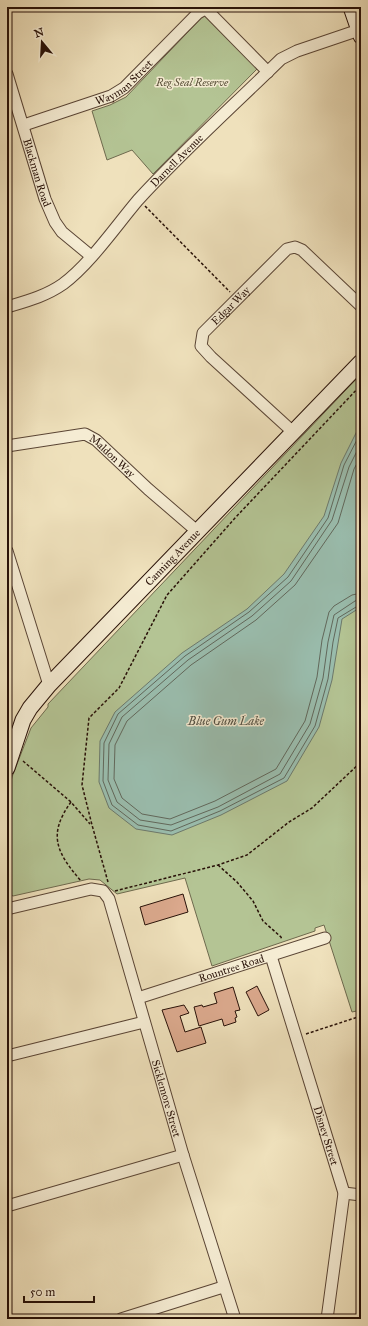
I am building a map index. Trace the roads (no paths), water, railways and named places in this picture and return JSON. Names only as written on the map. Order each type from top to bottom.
[{"type":"street","points":[[351,7],[360,33]]},
{"type":"street","points":[[204,8],[268,72]]},
{"type":"street","name":"Wayman Street","points":[[24,125],[111,96],[124,88],[204,8]]},
{"type":"street","name":"Darnell Avenue","points":[[7,307],[51,292],[64,283],[91,256],[139,200],[281,59],[298,51],[360,33]]},
{"type":"street","name":"Blackman Road","points":[[7,74],[24,125],[45,199],[55,222],[62,232],[91,256]]},
{"type":"street","name":"Edgar Way","points":[[293,432],[211,357],[202,346],[203,333],[287,249],[295,247],[302,250],[361,306]]},
{"type":"street","name":"Canning Avenue","points":[[7,768],[23,720],[30,708],[49,686],[361,362]]},
{"type":"street","name":"Maldon Way","points":[[7,446],[85,434],[96,440],[148,489],[198,532]]},
{"type":"street","points":[[7,552],[11,578],[49,686]]},
{"type":"street","name":"Sicklemore Street","points":[[7,909],[87,887],[103,891],[109,899],[183,1155],[223,1287],[235,1319]]},
{"type":"street","name":"Rountree Road","points":[[138,998],[326,938]]},
{"type":"street","name":"Disney Street","points":[[271,956],[344,1193],[327,1319]]},
{"type":"street","points":[[7,1056],[144,1022]]},
{"type":"street","points":[[7,1206],[183,1155]]},
{"type":"street","points":[[344,1193],[361,1195]]},
{"type":"street","points":[[121,1319],[223,1287]]},
{"type":"water","name":"Blue Gum Lake","points":[[361,423],[361,607],[342,619],[332,680],[319,727],[287,781],[221,815],[172,835],[136,829],[109,808],[99,782],[100,741],[115,712],[182,653],[247,609],[284,574],[324,516],[341,463]]},
{"type":"park label","name":"Reg Seal Reserve","points":[[192,82]]}]
